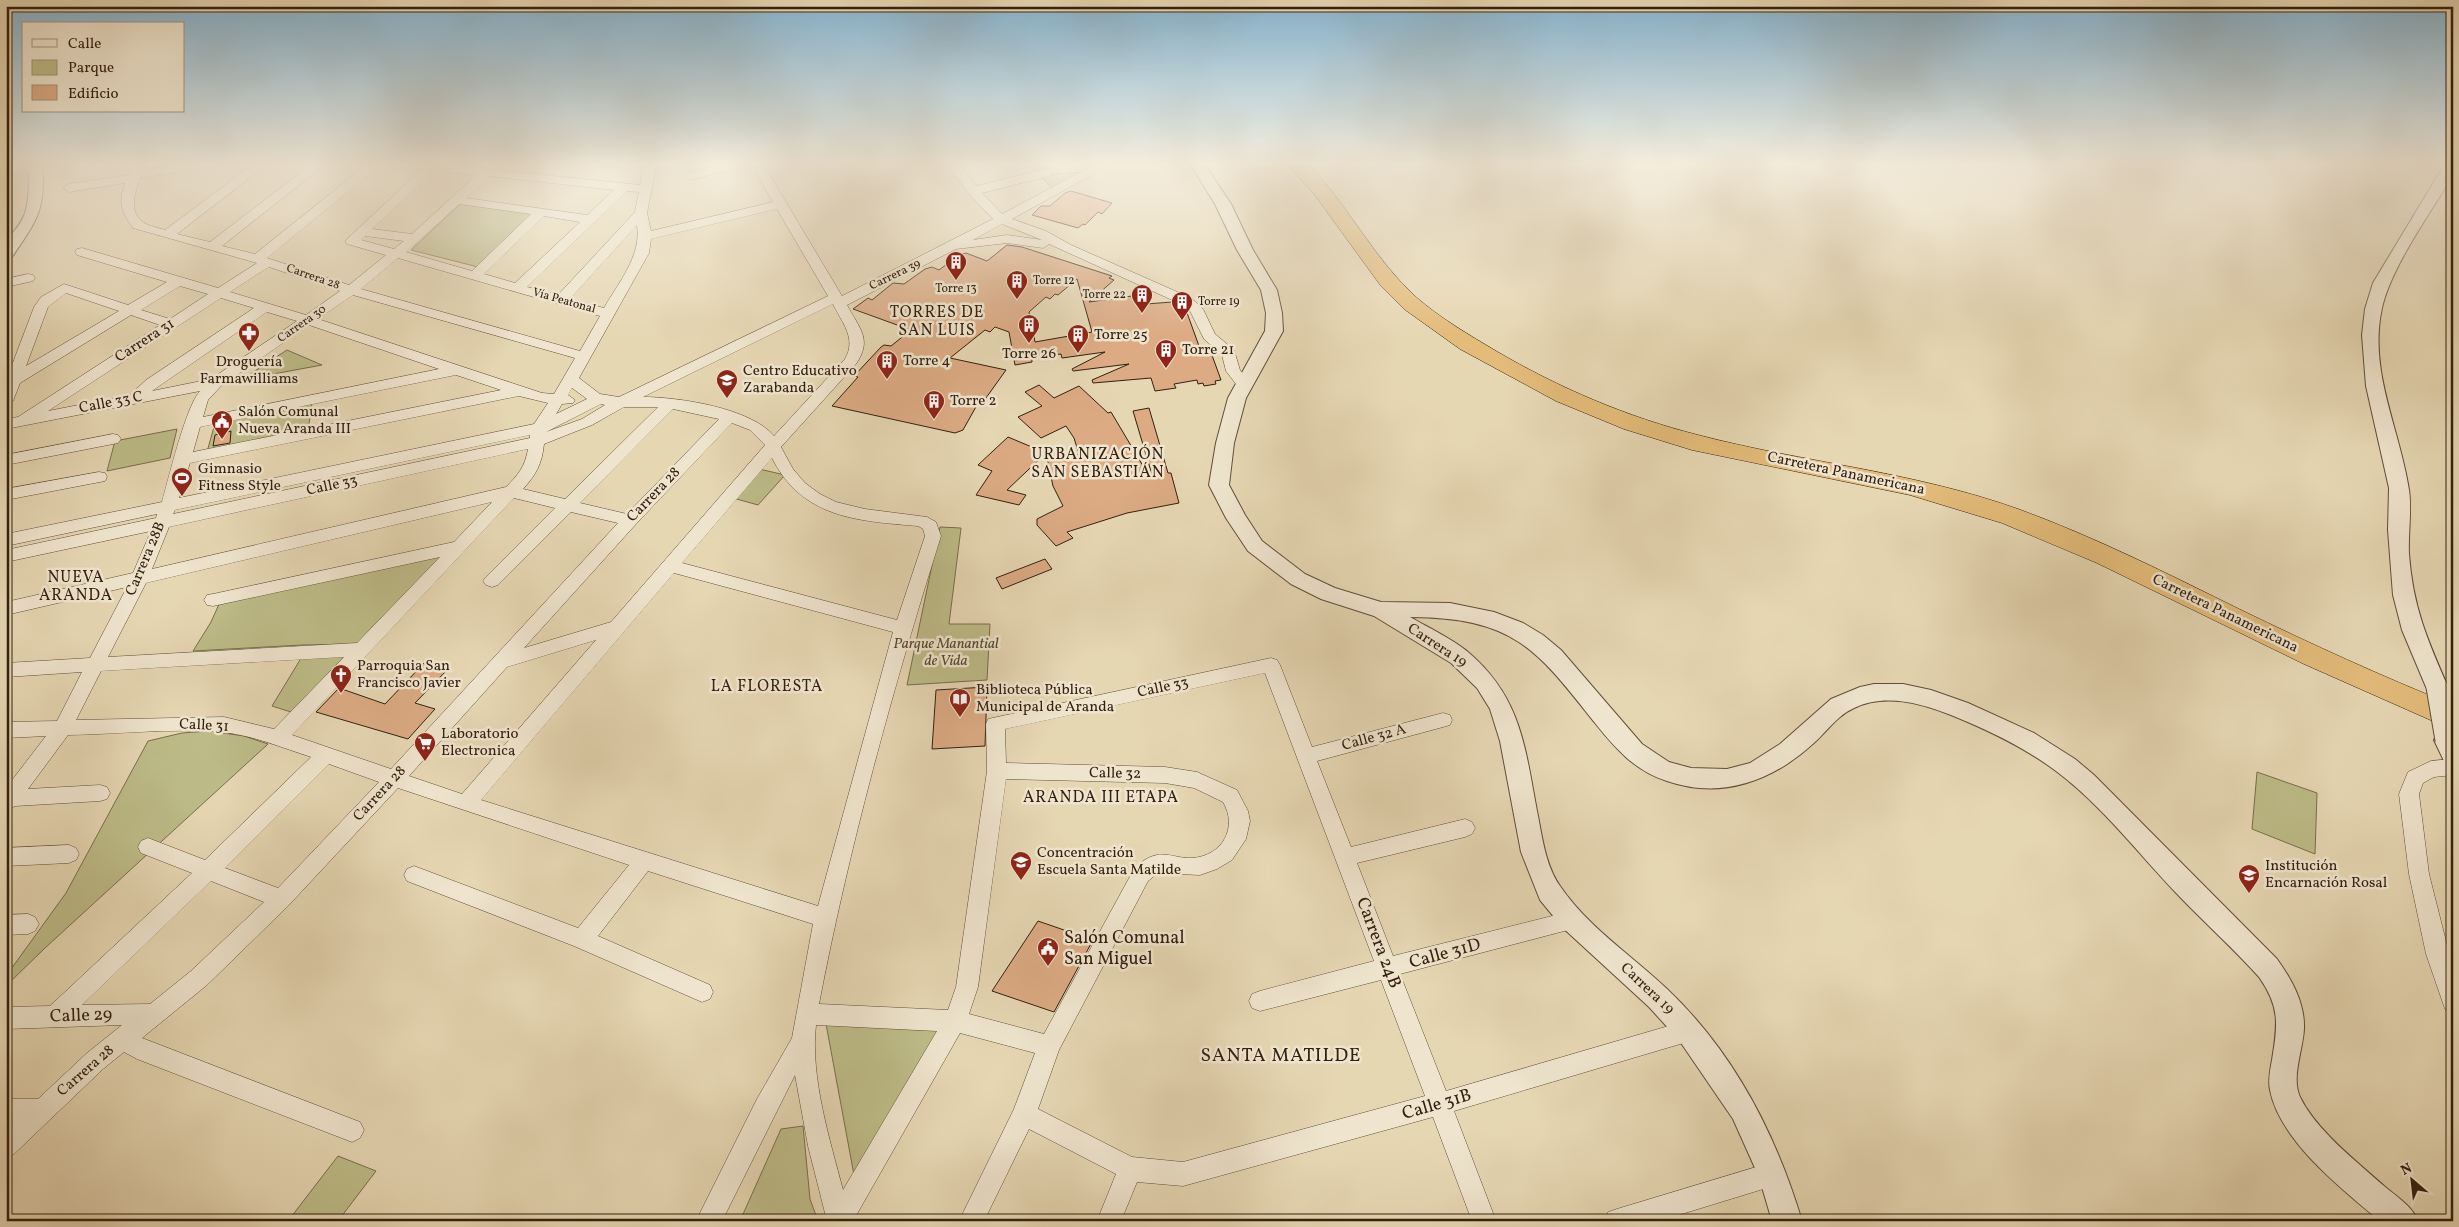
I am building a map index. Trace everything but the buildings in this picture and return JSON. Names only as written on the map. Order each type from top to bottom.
[{"type":"highway","name":"Carretera Panamericana","points":[[1343,219],[1387,279],[1414,307],[1463,341],[1553,390],[1621,418],[1702,444],[1905,486],[1975,504],[2033,524],[2123,564],[2317,659],[2451,738]]},
{"type":"street","points":[[8,247],[30,219]]},
{"type":"street","name":"Carrera 28","points":[[134,219],[138,225],[167,235],[263,261],[351,290],[583,356]]},
{"type":"street","points":[[167,235],[188,219]]},
{"type":"street","points":[[212,247],[248,219]]},
{"type":"street","name":"Carrera 31","points":[[22,421],[217,294],[263,261],[311,219]]},
{"type":"street","points":[[361,232],[375,219]]},
{"type":"street","name":"Carrera 30","points":[[216,383],[351,290],[436,219]]},
{"type":"street","points":[[475,276],[533,219]]},
{"type":"street","name":"Vía Peatonal","points":[[518,288],[589,219]]},
{"type":"street","points":[[561,300],[636,219]]},
{"type":"street","points":[[278,738],[528,474],[534,462],[538,435],[642,254],[645,236],[643,219]]},
{"type":"street","points":[[645,236],[716,219]]},
{"type":"street","points":[[466,804],[773,446],[851,361],[858,349],[857,337],[789,219]]},
{"type":"street","name":"Carrera 39","points":[[621,402],[950,248],[1000,219]]},
{"type":"street","points":[[1001,219],[1041,234],[1066,248],[1186,301],[1196,309],[1209,336],[1229,353],[1233,371],[1244,385]]},
{"type":"street","name":"Carrera 19","points":[[1230,219],[1245,250],[1269,290],[1274,313],[1274,331],[1237,398],[1225,443],[1219,485],[1236,518],[1254,546],[1298,579],[1328,594],[1381,610],[1459,657],[1485,682],[1501,707],[1512,741],[1538,866],[1549,892],[1572,920],[1658,998],[1690,1031],[1743,1109],[1773,1174],[1787,1221]]},
{"type":"street","points":[[2419,219],[2381,284],[2374,299],[2369,326],[2377,403],[2399,491],[2398,530],[2403,594],[2408,620],[2436,688],[2451,738]]},
{"type":"street","points":[[361,232],[415,238]]},
{"type":"street","name":"Vía Peatonal","points":[[361,232],[352,241],[398,252],[609,314]]},
{"type":"street","points":[[950,248],[1012,240],[1066,248]]},
{"type":"street","points":[[82,252],[308,320],[519,391],[557,401],[599,399],[669,405],[749,423],[764,432],[788,473],[809,495],[825,504],[858,514],[920,521],[930,526],[933,536],[903,628],[825,918],[806,1014],[804,1041],[813,1114],[839,1221]]},
{"type":"street","points":[[6,283],[28,278]]},
{"type":"street","points":[[14,380],[177,282]]},
{"type":"street","points":[[6,401],[41,308],[53,294],[64,288],[170,324]]},
{"type":"street","points":[[135,399],[151,383],[264,308]]},
{"type":"street","points":[[192,424],[457,370]]},
{"type":"street","points":[[571,379],[599,399]]},
{"type":"street","name":"Calle 33 C","points":[[6,424],[216,383]]},
{"type":"street","name":"Carrera 28B","points":[[8,800],[63,728],[140,578],[169,505],[201,399],[216,383]]},
{"type":"street","points":[[183,459],[519,391]]},
{"type":"street","name":"Calle 33","points":[[6,540],[169,505],[538,435],[599,399]]},
{"type":"street","name":"Calle 33","points":[[6,556],[538,435],[587,422],[621,402]]},
{"type":"street","points":[[492,581],[669,405]]},
{"type":"street","name":"Carrera 28","points":[[6,1146],[95,1061],[156,1014],[198,978],[281,899],[394,779],[630,520],[729,417]]},
{"type":"street","points":[[6,460],[113,439]]},
{"type":"street","points":[[6,494],[99,477]]},
{"type":"street","points":[[6,609],[510,492],[630,520]]},
{"type":"street","points":[[213,600],[461,546]]},
{"type":"street","points":[[671,566],[903,628]]},
{"type":"street","points":[[1381,610],[1431,608],[1451,610],[1493,620],[1516,629],[1536,641],[1554,657],[1622,740],[1645,760],[1668,772],[1677,774],[1717,780],[1737,779],[1756,772],[1778,760],[1843,703],[1860,696],[1884,691],[1904,692],[1930,697],[1996,724],[2042,748],[2068,767],[2103,799],[2268,968],[2282,987],[2290,1006],[2289,1043],[2284,1068],[2284,1091],[2294,1117],[2314,1140],[2403,1221]]},
{"type":"street","points":[[500,662],[615,628]]},
{"type":"street","points":[[6,670],[364,649]]},
{"type":"street","name":"Calle 33","points":[[997,771],[995,724],[1271,665]]},
{"type":"street","name":"Carrera 24B","points":[[1271,665],[1484,1221]]},
{"type":"street","name":"Calle 32 A","points":[[1306,756],[1443,720]]},
{"type":"street","name":"Calle 31","points":[[6,730],[186,724],[224,726],[278,738],[466,804],[825,918]]},
{"type":"street","points":[[54,1017],[208,871],[326,755]]},
{"type":"street","points":[[2453,767],[2431,769],[2415,778],[2409,794],[2420,874],[2437,954],[2453,1002]]},
{"type":"street","points":[[839,1221],[955,1021],[967,987],[997,771]]},
{"type":"street","name":"Calle 32","points":[[997,771],[1165,775],[1197,780],[1230,796],[1240,819],[1239,834],[1233,846],[1222,856],[1207,864],[1193,867],[1158,863],[1152,865],[1141,875],[1049,1046]]},
{"type":"street","points":[[8,800],[100,793]]},
{"type":"street","points":[[1344,857],[1465,828]]},
{"type":"street","points":[[148,847],[281,899]]},
{"type":"street","points":[[6,857],[69,854]]},
{"type":"street","points":[[582,938],[644,861]]},
{"type":"street","points":[[414,875],[582,938],[702,992]]},
{"type":"street","name":"Calle 31D","points":[[1260,1001],[1388,970],[1572,920]]},
{"type":"street","points":[[6,925],[28,924]]},
{"type":"street","name":"Calle 29","points":[[6,1018],[156,1014]]},
{"type":"street","points":[[806,1014],[955,1021],[1049,1046],[1024,1114],[971,1221]]},
{"type":"street","name":"Calle 31B","points":[[1130,1169],[1183,1174],[1440,1104],[1690,1031]]},
{"type":"street","points":[[125,1038],[137,1048],[352,1130]]},
{"type":"street","points":[[708,1221],[736,1168],[769,1098],[804,1041]]},
{"type":"street","points":[[6,1111],[41,1112]]},
{"type":"street","points":[[1024,1114],[1130,1169],[1109,1221]]},
{"type":"street","points":[[1617,1221],[1773,1174]]},
{"type":"green space","points":[[444,219],[529,219],[478,267],[411,250]]},
{"type":"green space","points":[[287,350],[322,365],[241,380]]},
{"type":"green space","points":[[312,402],[308,432],[207,452],[215,423]]},
{"type":"green space","points":[[177,429],[170,458],[107,471],[115,441]]},
{"type":"green space","points":[[759,469],[785,475],[758,505],[733,498]]},
{"type":"green space","name":"Parque Manantial de Vida","points":[[940,527],[961,528],[949,624],[990,624],[987,680],[907,685]]},
{"type":"green space","points":[[447,553],[362,644],[193,651],[211,622],[220,602]]},
{"type":"green space","points":[[348,652],[294,713],[272,706],[303,655]]},
{"type":"green space","points":[[209,731],[244,736],[268,744],[8,984],[6,976],[66,893],[148,741],[182,733]]},
{"type":"green space","points":[[2257,772],[2317,793],[2315,854],[2252,829]]},
{"type":"green space","points":[[824,1013],[962,1016],[859,1202]]},
{"type":"green space","points":[[803,1126],[810,1199],[818,1221],[740,1221],[781,1129]]},
{"type":"green space","points":[[338,1156],[376,1171],[338,1221],[288,1221]]},
{"type":"place","name":"Torre 13","points":[[956,281]]},
{"type":"place","name":"Torre 12","points":[[1017,300]]},
{"type":"place","name":"Torre 22","points":[[1142,314]]},
{"type":"place","name":"Torre 19","points":[[1182,321]]},
{"type":"place","name":"Torre 26","points":[[1029,344]]},
{"type":"place","name":"Droguería Farmawilliams","points":[[249,352]]},
{"type":"place","name":"Torre 25","points":[[1078,354]]},
{"type":"place","name":"Torre 21","points":[[1166,369]]},
{"type":"place","name":"Torre 4","points":[[887,380]]},
{"type":"place","name":"Centro Educativo Zarabanda","points":[[727,399]]},
{"type":"place","name":"Torre 2","points":[[934,420]]},
{"type":"place","name":"Salón Comunal Nueva Aranda III","points":[[222,440]]},
{"type":"place","name":"Gimnasio Fitness Style","points":[[182,497]]},
{"type":"place","name":"Parroquia San Francisco Javier","points":[[341,694]]},
{"type":"place","name":"Biblioteca Pública Municipal de Aranda","points":[[960,718]]},
{"type":"place","name":"Laboratorio Electronica","points":[[425,762]]},
{"type":"place","name":"Concentración Escuela Santa Matilde","points":[[1021,881]]},
{"type":"place","name":"Institución Encarnación Rosal","points":[[2249,894]]},
{"type":"place","name":"Salón Comunal San Miguel","points":[[1048,967]]},
{"type":"district","name":"TORRES DE SAN LUIS","points":[[937,322]]},
{"type":"district","name":"URBANIZACIÓN SAN SEBASTIÁN","points":[[1098,464]]},
{"type":"district","name":"NUEVA ARANDA","points":[[76,587]]},
{"type":"district","name":"LA FLORESTA","points":[[767,687]]},
{"type":"district","name":"ARANDA III ETAPA","points":[[1101,798]]},
{"type":"district","name":"SANTA MATILDE","points":[[1281,1056]]}]
